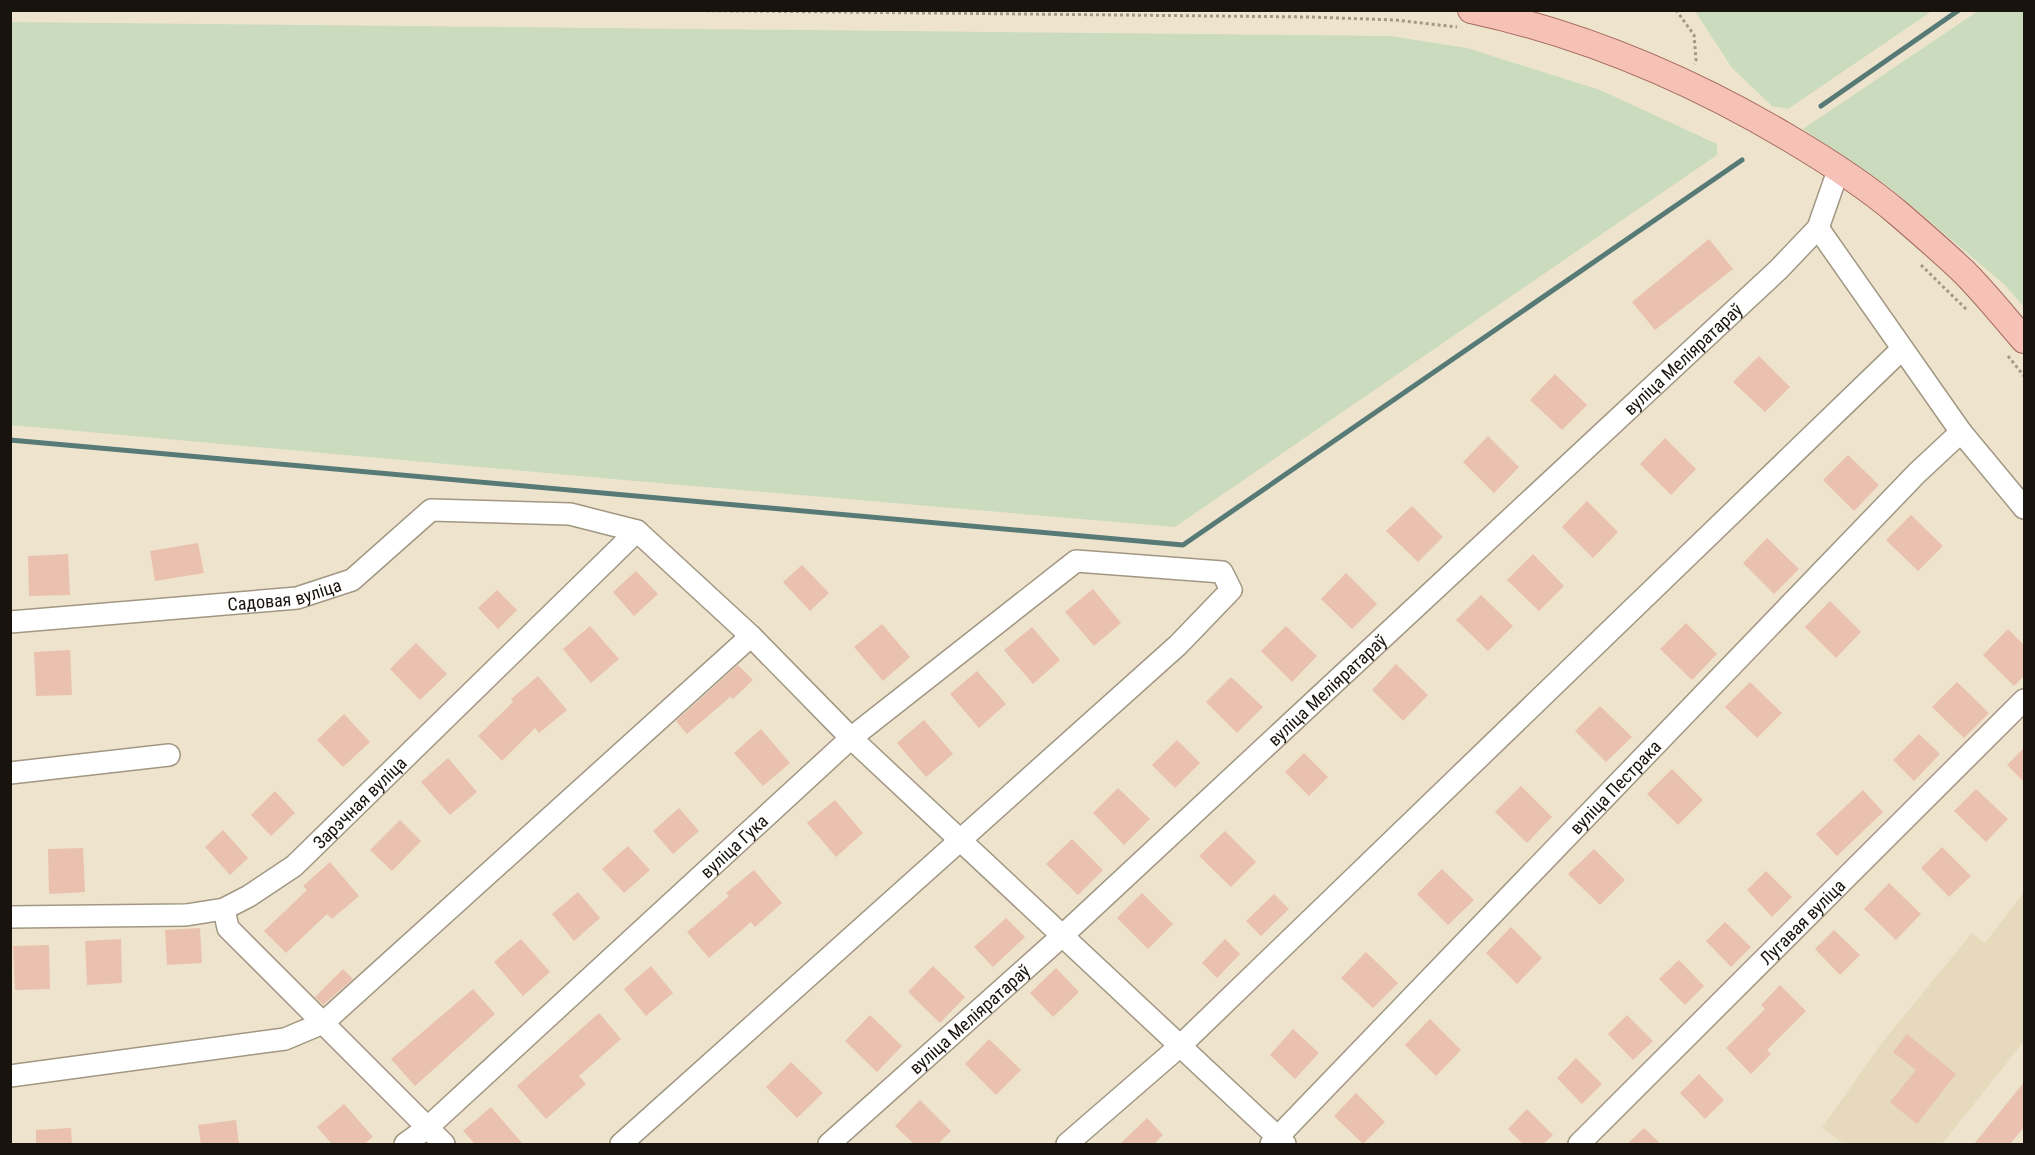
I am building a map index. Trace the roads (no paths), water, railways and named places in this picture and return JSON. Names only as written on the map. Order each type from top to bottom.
[{"type":"main road","points":[[1465,19],[1520,21],[1596,47],[1685,82],[1749,115],[1839,168],[1898,213],[1964,273],[2013,344]]},
{"type":"street","points":[[1839,168],[1818,228],[1961,432],[2025,508]]},
{"type":"street","name":"вуліца Меліяратараў","points":[[829,1144],[1062,936],[1779,269],[1818,228]]},
{"type":"street","points":[[1067,1144],[1180,1046],[1902,349]]},
{"type":"street","name":"вуліца Пестрака","points":[[1278,1142],[1917,473],[1961,432]]},
{"type":"street","name":"Садовая вуліца","points":[[10,622],[297,598],[352,580],[431,510],[570,514],[637,531]]},
{"type":"street","points":[[637,531],[751,636],[851,738],[1180,1046],[1278,1142]]},
{"type":"street","name":"Зарэчная вуліца","points":[[10,917],[186,915],[224,909],[249,896],[294,866],[637,531]]},
{"type":"street","name":"вуліца Гука","points":[[405,1144],[427,1128],[851,738],[1076,561],[1222,572],[1231,590],[1178,645],[960,839]]},
{"type":"street","points":[[10,1076],[285,1039],[323,1023],[751,636]]},
{"type":"street","name":"Лугавая вуліца","points":[[1580,1144],[2025,700]]},
{"type":"street","points":[[10,773],[169,755]]},
{"type":"street","points":[[621,1144],[960,839]]},
{"type":"street","points":[[224,909],[228,928],[444,1144]]},
{"type":"waterway","points":[[1821,106],[1959,10]]},
{"type":"waterway","points":[[10,440],[1183,545],[1742,160]]}]
